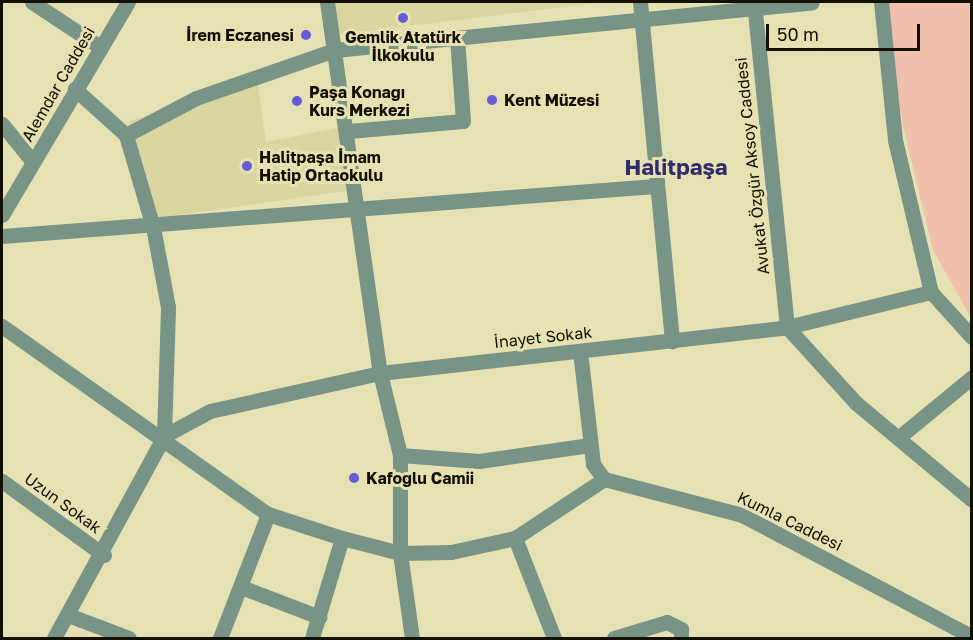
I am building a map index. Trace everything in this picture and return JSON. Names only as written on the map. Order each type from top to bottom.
[{"type":"street","points":[[32,2],[100,47]]},
{"type":"street","name":"Alemdar Caddesi","points":[[2,215],[128,2]]},
{"type":"street","points":[[327,2],[349,131],[355,210],[380,373],[400,455],[400,553],[412,639]]},
{"type":"street","points":[[640,2],[655,186],[672,341]]},
{"type":"street","points":[[126,135],[196,98],[335,50],[642,19],[754,5],[812,2]]},
{"type":"street","points":[[881,2],[895,140],[931,292],[972,337]]},
{"type":"street","name":"Avukat Özgür Aksoy Caddesi","points":[[754,5],[787,327]]},
{"type":"street","points":[[349,131],[463,121],[457,38]]},
{"type":"street","points":[[54,639],[104,555],[164,436],[168,307],[153,227],[126,135],[75,89]]},
{"type":"street","points":[[2,124],[33,162]]},
{"type":"street","points":[[2,236],[153,227],[655,186]]},
{"type":"street","name":"İnayet Sokak","points":[[164,436],[210,411],[380,373],[787,327],[931,292]]},
{"type":"street","points":[[2,326],[164,436],[268,514],[342,538],[400,553],[451,552],[515,538],[604,479],[595,473],[580,351]]},
{"type":"street","points":[[787,327],[822,369],[898,438],[972,500]]},
{"type":"street","points":[[898,438],[972,377]]},
{"type":"street","points":[[400,455],[479,461],[590,446]]},
{"type":"street","name":"Kumla Caddesi","points":[[604,479],[742,515],[972,637]]},
{"type":"street","name":"Uzun Sokak","points":[[2,481],[104,555]]},
{"type":"street","points":[[226,636],[268,514]]},
{"type":"street","points":[[312,639],[342,538]]},
{"type":"street","points":[[515,538],[554,639]]},
{"type":"street","points":[[241,587],[319,617]]},
{"type":"street","points":[[68,615],[126,638]]},
{"type":"street","points":[[614,639],[667,622],[681,629],[681,639]]},
{"type":"shaded area","name":"Gemlik Atatürk İlkokulu","points":[[333,2],[604,2],[337,35]]},
{"type":"shaded area","points":[[885,2],[971,2],[971,318],[933,250],[903,126]]},
{"type":"shaded area","name":"Halitpaşa İmam Hatip Ortaokulu","points":[[257,80],[266,142],[346,126],[352,190],[159,218],[130,121]]},
{"type":"place","name":"Gemlik Atatürk İlkokulu","points":[[403,18]]},
{"type":"place","name":"İrem Eczanesi","points":[[306,35]]},
{"type":"place","name":"Kent Müzesi","points":[[492,100]]},
{"type":"place","name":"Paşa Konağı Kurs Merkezi","points":[[297,101]]},
{"type":"place","name":"Halitpaşa İmam Hatip Ortaokulu","points":[[247,166]]},
{"type":"place","name":"Kafoğlu Camii","points":[[354,478]]},
{"type":"district","name":"Halitpaşa","points":[[676,167]]}]
